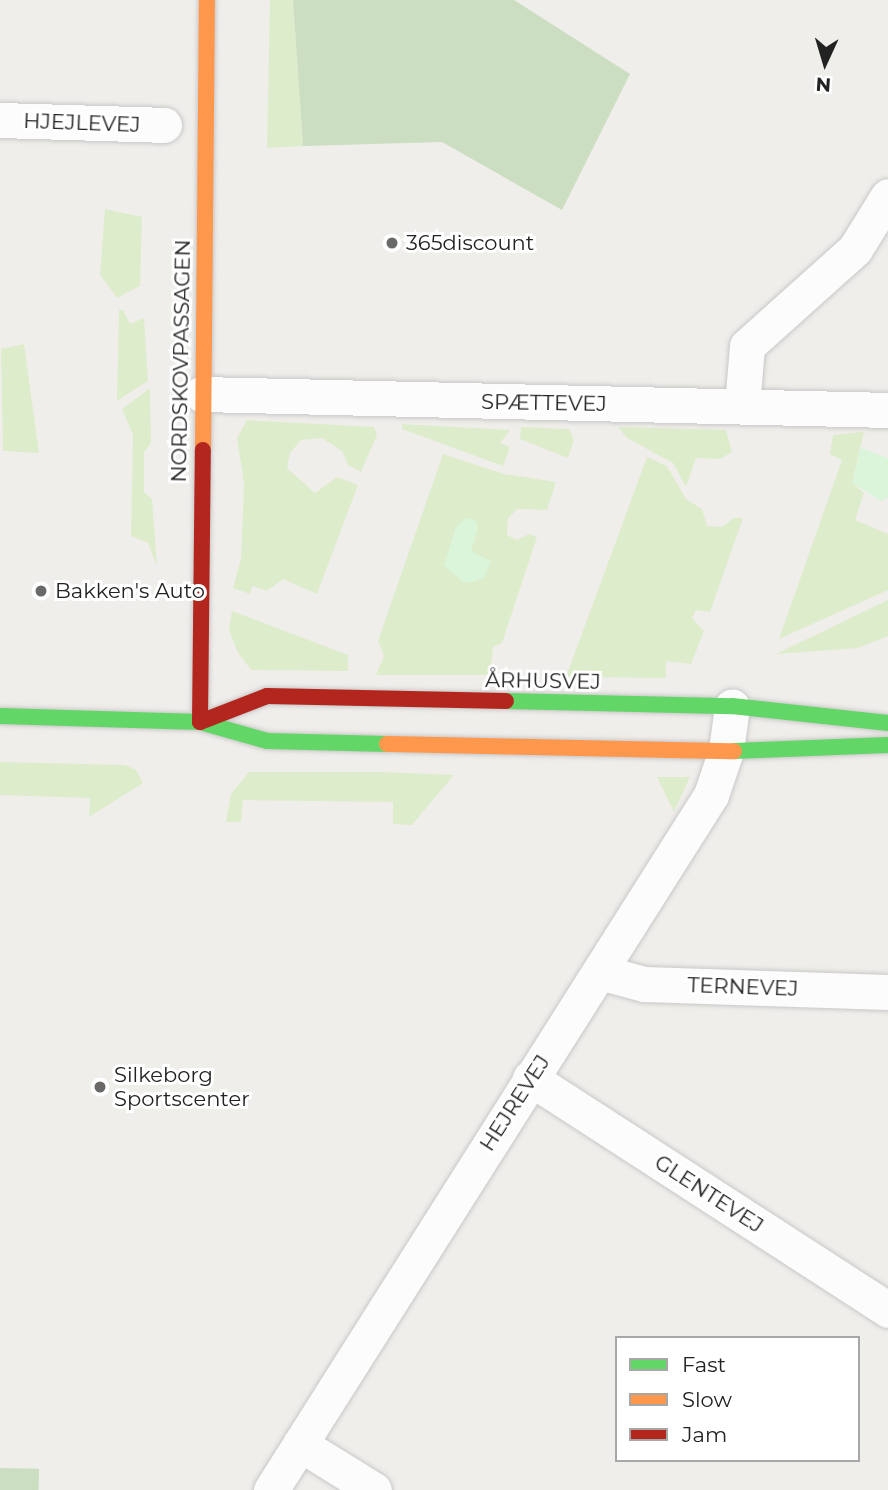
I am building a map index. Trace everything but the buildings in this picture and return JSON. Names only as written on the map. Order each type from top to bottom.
[{"type":"street","name":"NORDSKOVPASSAGEN","points":[[200,722],[201,394],[207,0]]},
{"type":"street","name":"HJEJLEVEJ","points":[[0,120],[164,125]]},
{"type":"street","points":[[742,406],[747,346],[855,249],[888,196]]},
{"type":"street","name":"SPÆTTEVEJ","points":[[201,394],[888,410]]},
{"type":"street","name":"ÅRHUSVEJ","points":[[200,722],[267,696],[732,706],[888,723]]},
{"type":"street","name":"HEJREVEJ","points":[[271,1490],[711,795],[726,751],[732,706]]},
{"type":"street","name":"ÅRHUSVEJ","points":[[0,716],[200,722],[267,741],[726,751],[888,745]]},
{"type":"street","name":"TERNEVEJ","points":[[600,972],[644,984],[888,992]]},
{"type":"street","name":"GLENTEVEJ","points":[[530,1078],[888,1310]]},
{"type":"street","points":[[300,1444],[374,1490]]},
{"type":"green space","points":[[270,0],[293,0],[303,146],[267,148]]},
{"type":"green space","points":[[293,0],[514,0],[630,74],[562,210],[442,142],[303,146]]},
{"type":"green space","points":[[105,209],[142,217],[140,286],[117,298],[100,275]]},
{"type":"green space","points":[[119,310],[123,310],[130,324],[144,318],[148,381],[117,401]]},
{"type":"green space","points":[[24,344],[39,453],[3,451],[1,349]]},
{"type":"green space","points":[[150,388],[151,443],[144,452],[144,492],[152,499],[157,566],[148,543],[131,536],[133,435],[122,409]]},
{"type":"green space","points":[[247,420],[374,427],[377,435],[361,472],[348,465],[342,451],[322,438],[301,440],[290,453],[287,468],[315,493],[337,477],[358,485],[317,594],[283,579],[267,591],[252,586],[250,594],[233,588],[241,559],[244,483],[237,438]]},
{"type":"green space","points":[[402,424],[510,430],[500,443],[510,447],[503,466],[402,429]]},
{"type":"green space","points":[[521,427],[569,429],[574,440],[568,458],[520,439]]},
{"type":"green space","points":[[618,427],[726,430],[732,452],[720,459],[696,458],[686,487],[673,463],[627,438]]},
{"type":"green space","points":[[864,432],[852,483],[864,493],[855,520],[888,534],[888,590],[779,639],[842,460],[830,454],[833,435]]},
{"type":"green space","points":[[861,448],[888,458],[888,497],[881,501],[852,483]]},
{"type":"green space","points":[[443,454],[504,474],[556,482],[547,510],[517,509],[508,518],[507,535],[517,540],[529,534],[537,537],[502,643],[493,647],[490,675],[376,675],[384,656],[378,641]]},
{"type":"green space","points":[[647,457],[667,466],[686,499],[702,509],[707,526],[722,527],[734,518],[743,518],[710,612],[696,610],[692,618],[704,631],[691,664],[666,661],[666,678],[566,677]]},
{"type":"green space","points":[[466,518],[476,521],[478,529],[471,551],[491,561],[485,577],[474,582],[463,582],[444,565],[456,527]]},
{"type":"green space","points":[[888,600],[888,636],[858,648],[776,654]]},
{"type":"green space","points":[[232,611],[348,655],[348,671],[251,670],[238,653],[229,630]]},
{"type":"green space","points":[[0,762],[125,765],[136,770],[143,783],[89,817],[90,798],[0,795]]},
{"type":"green space","points":[[249,772],[454,775],[412,825],[393,824],[393,802],[243,800],[241,822],[226,822],[231,794]]},
{"type":"green space","points":[[657,777],[690,777],[674,812]]},
{"type":"green space","points":[[0,1468],[39,1469],[39,1490],[0,1490]]},
{"type":"traffic: fast","points":[[506,701],[732,706],[888,723]]},
{"type":"traffic: fast","points":[[0,716],[200,722],[267,741],[387,744]]},
{"type":"traffic: fast","points":[[734,751],[888,745]]},
{"type":"traffic: slow","points":[[203,450],[207,0]]},
{"type":"traffic: slow","points":[[387,744],[734,751]]},
{"type":"traffic: jam","points":[[200,722],[203,450]]},
{"type":"traffic: jam","points":[[200,722],[267,696],[506,701]]},
{"type":"place","name":"365discount","points":[[392,243]]},
{"type":"place","name":"Bakken's Auto","points":[[41,591]]},
{"type":"place","name":"Silkeborg Sportscenter","points":[[100,1087]]}]
